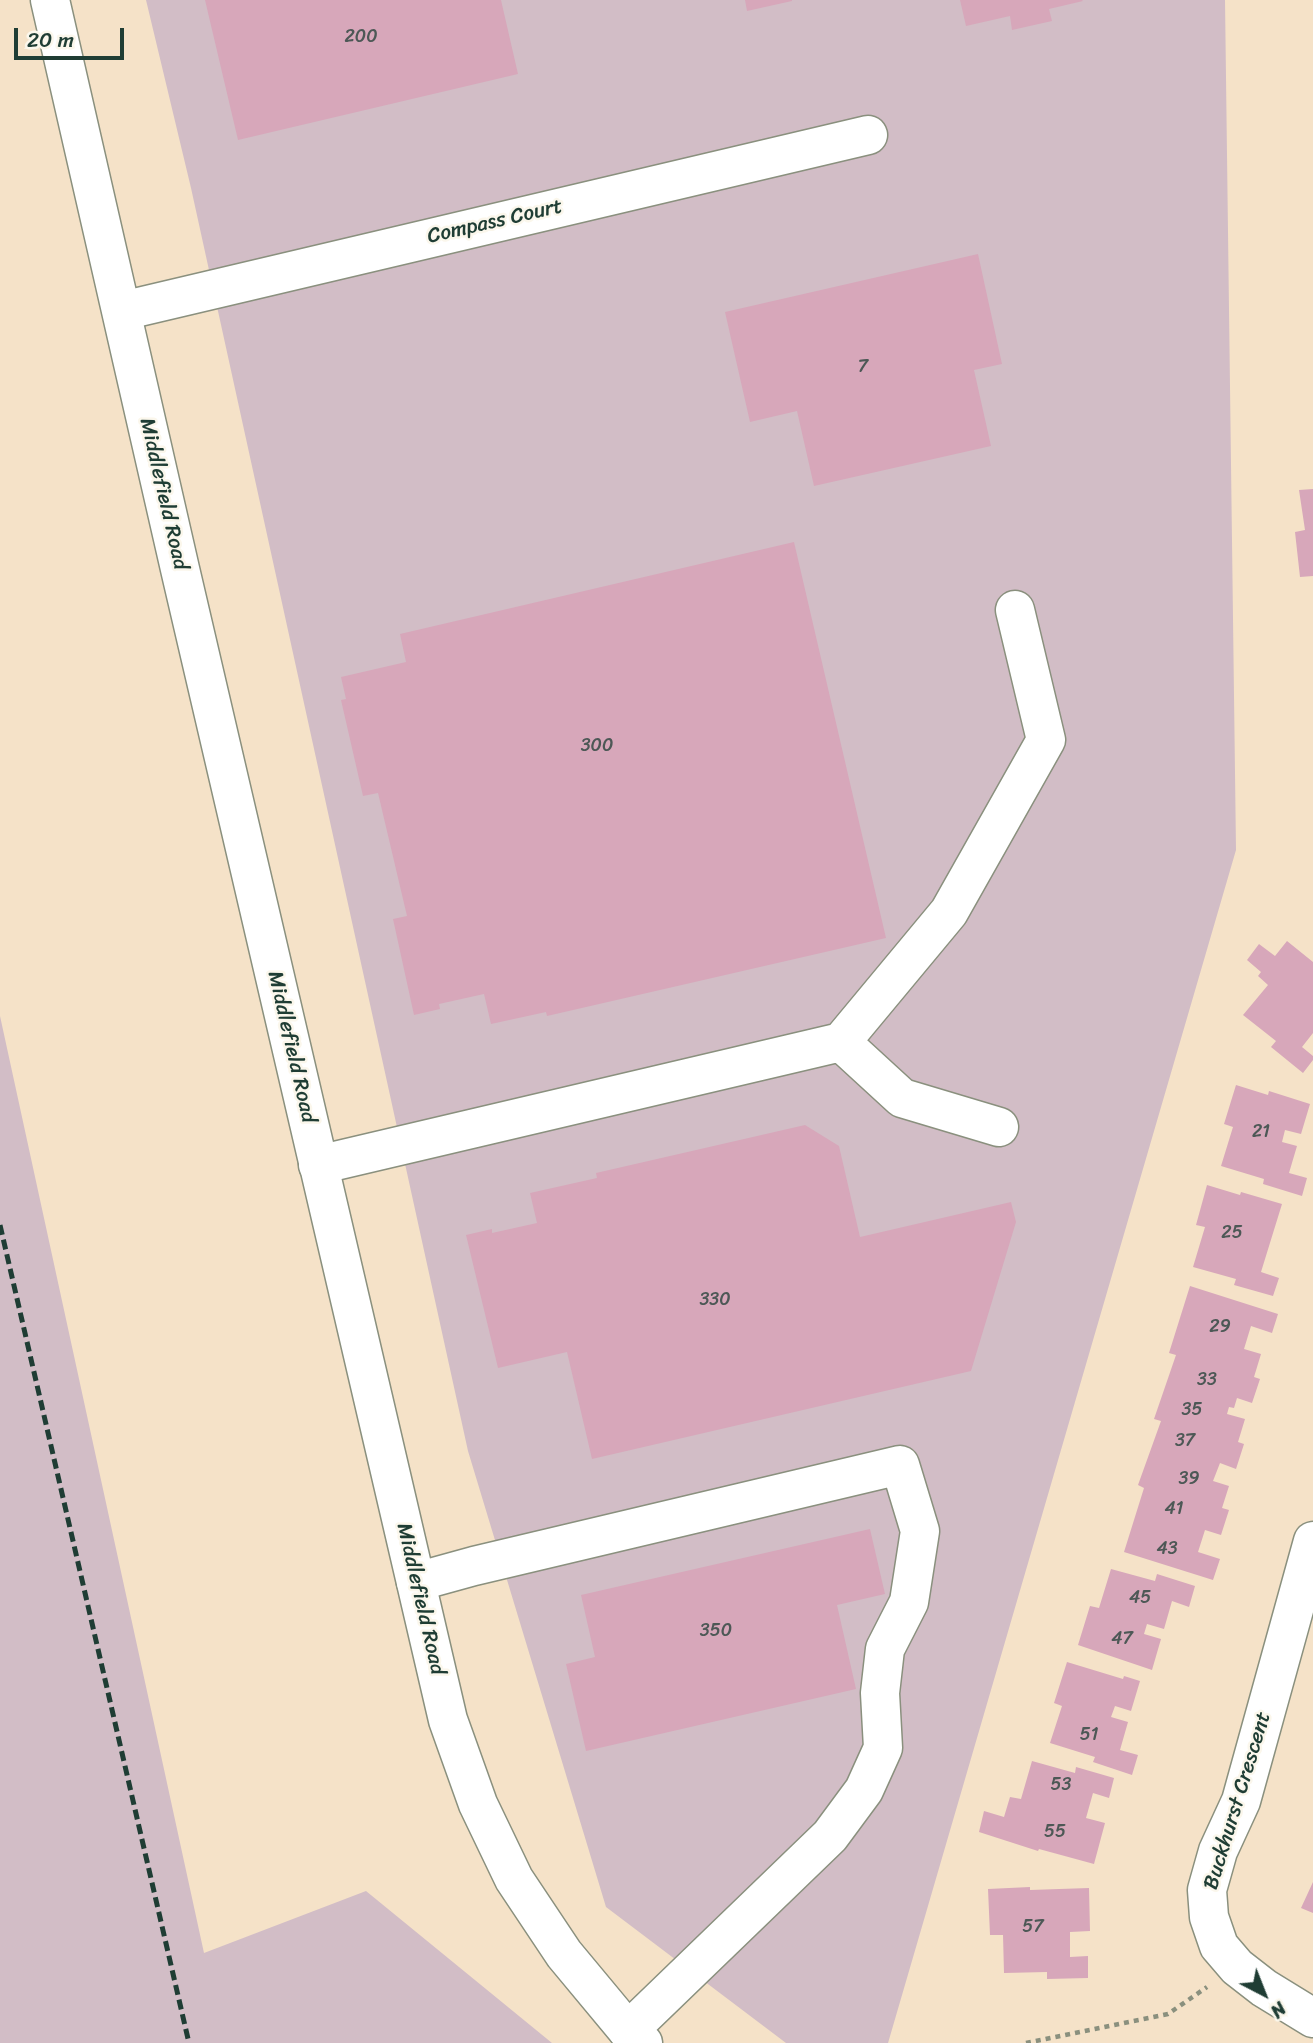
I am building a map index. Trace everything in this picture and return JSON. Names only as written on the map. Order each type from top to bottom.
[{"type":"main road","name":"Middlefield Road","points":[[50,0],[448,1720],[478,1804],[514,1880],[564,1954],[636,2037]]},
{"type":"main road","name":"Compass Court","points":[[122,311],[868,135]]},
{"type":"main road","points":[[318,1166],[841,1042],[949,912],[1045,740],[1015,610]]},
{"type":"main road","points":[[841,1042],[902,1098],[999,1127]]},
{"type":"main road","points":[[416,1582],[900,1465],[920,1531],[908,1602],[886,1648],[880,1693],[883,1748],[864,1790],[830,1836],[636,2037]]},
{"type":"main road","name":"Buckhurst Crescent","points":[[1313,1541],[1241,1801],[1218,1851],[1207,1889],[1209,1917],[1219,1946],[1237,1967],[1264,1988],[1313,2018]]},
{"type":"path","points":[[1026,2043],[1168,2014],[1185,2001]]},
{"type":"shaded area","points":[[146,0],[1225,0],[1236,850],[888,2043],[786,2043],[606,1907],[468,1451],[191,188]]},
{"type":"shaded area","points":[[0,1016],[204,1953],[366,1891],[552,2043],[0,2043]]},
{"type":"building","points":[[205,0],[501,0],[518,74],[238,140]]},
{"type":"building","points":[[745,0],[792,0],[792,1],[747,11]]},
{"type":"building","points":[[960,0],[1083,1],[1049,9],[1052,21],[1012,30],[1010,16],[966,26]]},
{"type":"building","points":[[978,254],[1002,364],[974,370],[991,446],[814,486],[797,411],[750,422],[725,312]]},
{"type":"building","points":[[1313,489],[1313,576],[1300,577],[1295,532],[1305,530],[1299,490]]},
{"type":"building","points":[[794,542],[886,938],[547,1016],[546,1012],[491,1024],[484,994],[439,1004],[440,1009],[414,1015],[393,919],[407,916],[378,793],[363,796],[341,700],[346,699],[341,677],[406,662],[400,634]]},
{"type":"building","points":[[1287,941],[1313,962],[1313,1033],[1302,1047],[1313,1056],[1313,1060],[1303,1073],[1271,1047],[1276,1041],[1243,1015],[1268,985],[1258,976],[1261,972],[1247,960],[1259,944],[1275,956]]},
{"type":"building","points":[[1236,1085],[1268,1095],[1269,1091],[1310,1104],[1301,1134],[1285,1130],[1282,1142],[1297,1146],[1289,1173],[1307,1178],[1302,1196],[1263,1184],[1264,1179],[1221,1166],[1233,1127],[1224,1124]]},
{"type":"building","points":[[805,1125],[839,1146],[860,1237],[1011,1202],[1016,1222],[971,1371],[592,1459],[567,1352],[498,1368],[466,1235],[492,1229],[492,1233],[537,1223],[530,1193],[597,1178],[596,1173]]},
{"type":"building","points":[[1207,1185],[1282,1204],[1261,1272],[1279,1278],[1273,1296],[1234,1285],[1236,1279],[1193,1267],[1205,1227],[1196,1225]]},
{"type":"building","points":[[1190,1286],[1278,1314],[1272,1333],[1251,1326],[1244,1349],[1261,1354],[1254,1377],[1260,1379],[1252,1403],[1237,1398],[1234,1408],[1229,1407],[1227,1414],[1245,1419],[1238,1442],[1244,1444],[1236,1469],[1220,1463],[1213,1481],[1229,1486],[1222,1508],[1229,1510],[1221,1535],[1205,1530],[1198,1552],[1220,1559],[1213,1580],[1124,1552],[1144,1488],[1138,1485],[1161,1421],[1154,1419],[1176,1355],[1169,1353]]},
{"type":"building","points":[[870,1529],[885,1594],[837,1605],[856,1689],[586,1751],[566,1664],[595,1657],[581,1595]]},
{"type":"building","points":[[1111,1569],[1155,1581],[1157,1574],[1195,1586],[1189,1607],[1172,1601],[1164,1629],[1147,1624],[1144,1634],[1161,1639],[1152,1670],[1078,1645],[1090,1606],[1099,1608]]},
{"type":"building","points":[[1067,1662],[1123,1679],[1124,1676],[1140,1681],[1131,1711],[1115,1706],[1111,1717],[1128,1722],[1120,1750],[1138,1755],[1132,1775],[1093,1762],[1095,1757],[1050,1743],[1062,1706],[1054,1703]]},
{"type":"building","points":[[1032,1761],[1075,1773],[1076,1767],[1114,1778],[1109,1798],[1093,1793],[1086,1818],[1105,1823],[1094,1864],[1039,1849],[1038,1851],[979,1832],[984,1811],[1004,1817],[1010,1797],[1021,1799]]},
{"type":"building","points":[[1313,1882],[1313,1913],[1301,1908]]},
{"type":"building","points":[[1030,1887],[1030,1890],[1089,1888],[1090,1931],[1070,1932],[1070,1957],[1088,1956],[1088,1978],[1047,1979],[1047,1972],[1004,1973],[1003,1935],[990,1935],[988,1889]]},
{"type":"railway","points":[[0,1225],[189,2043]]}]
